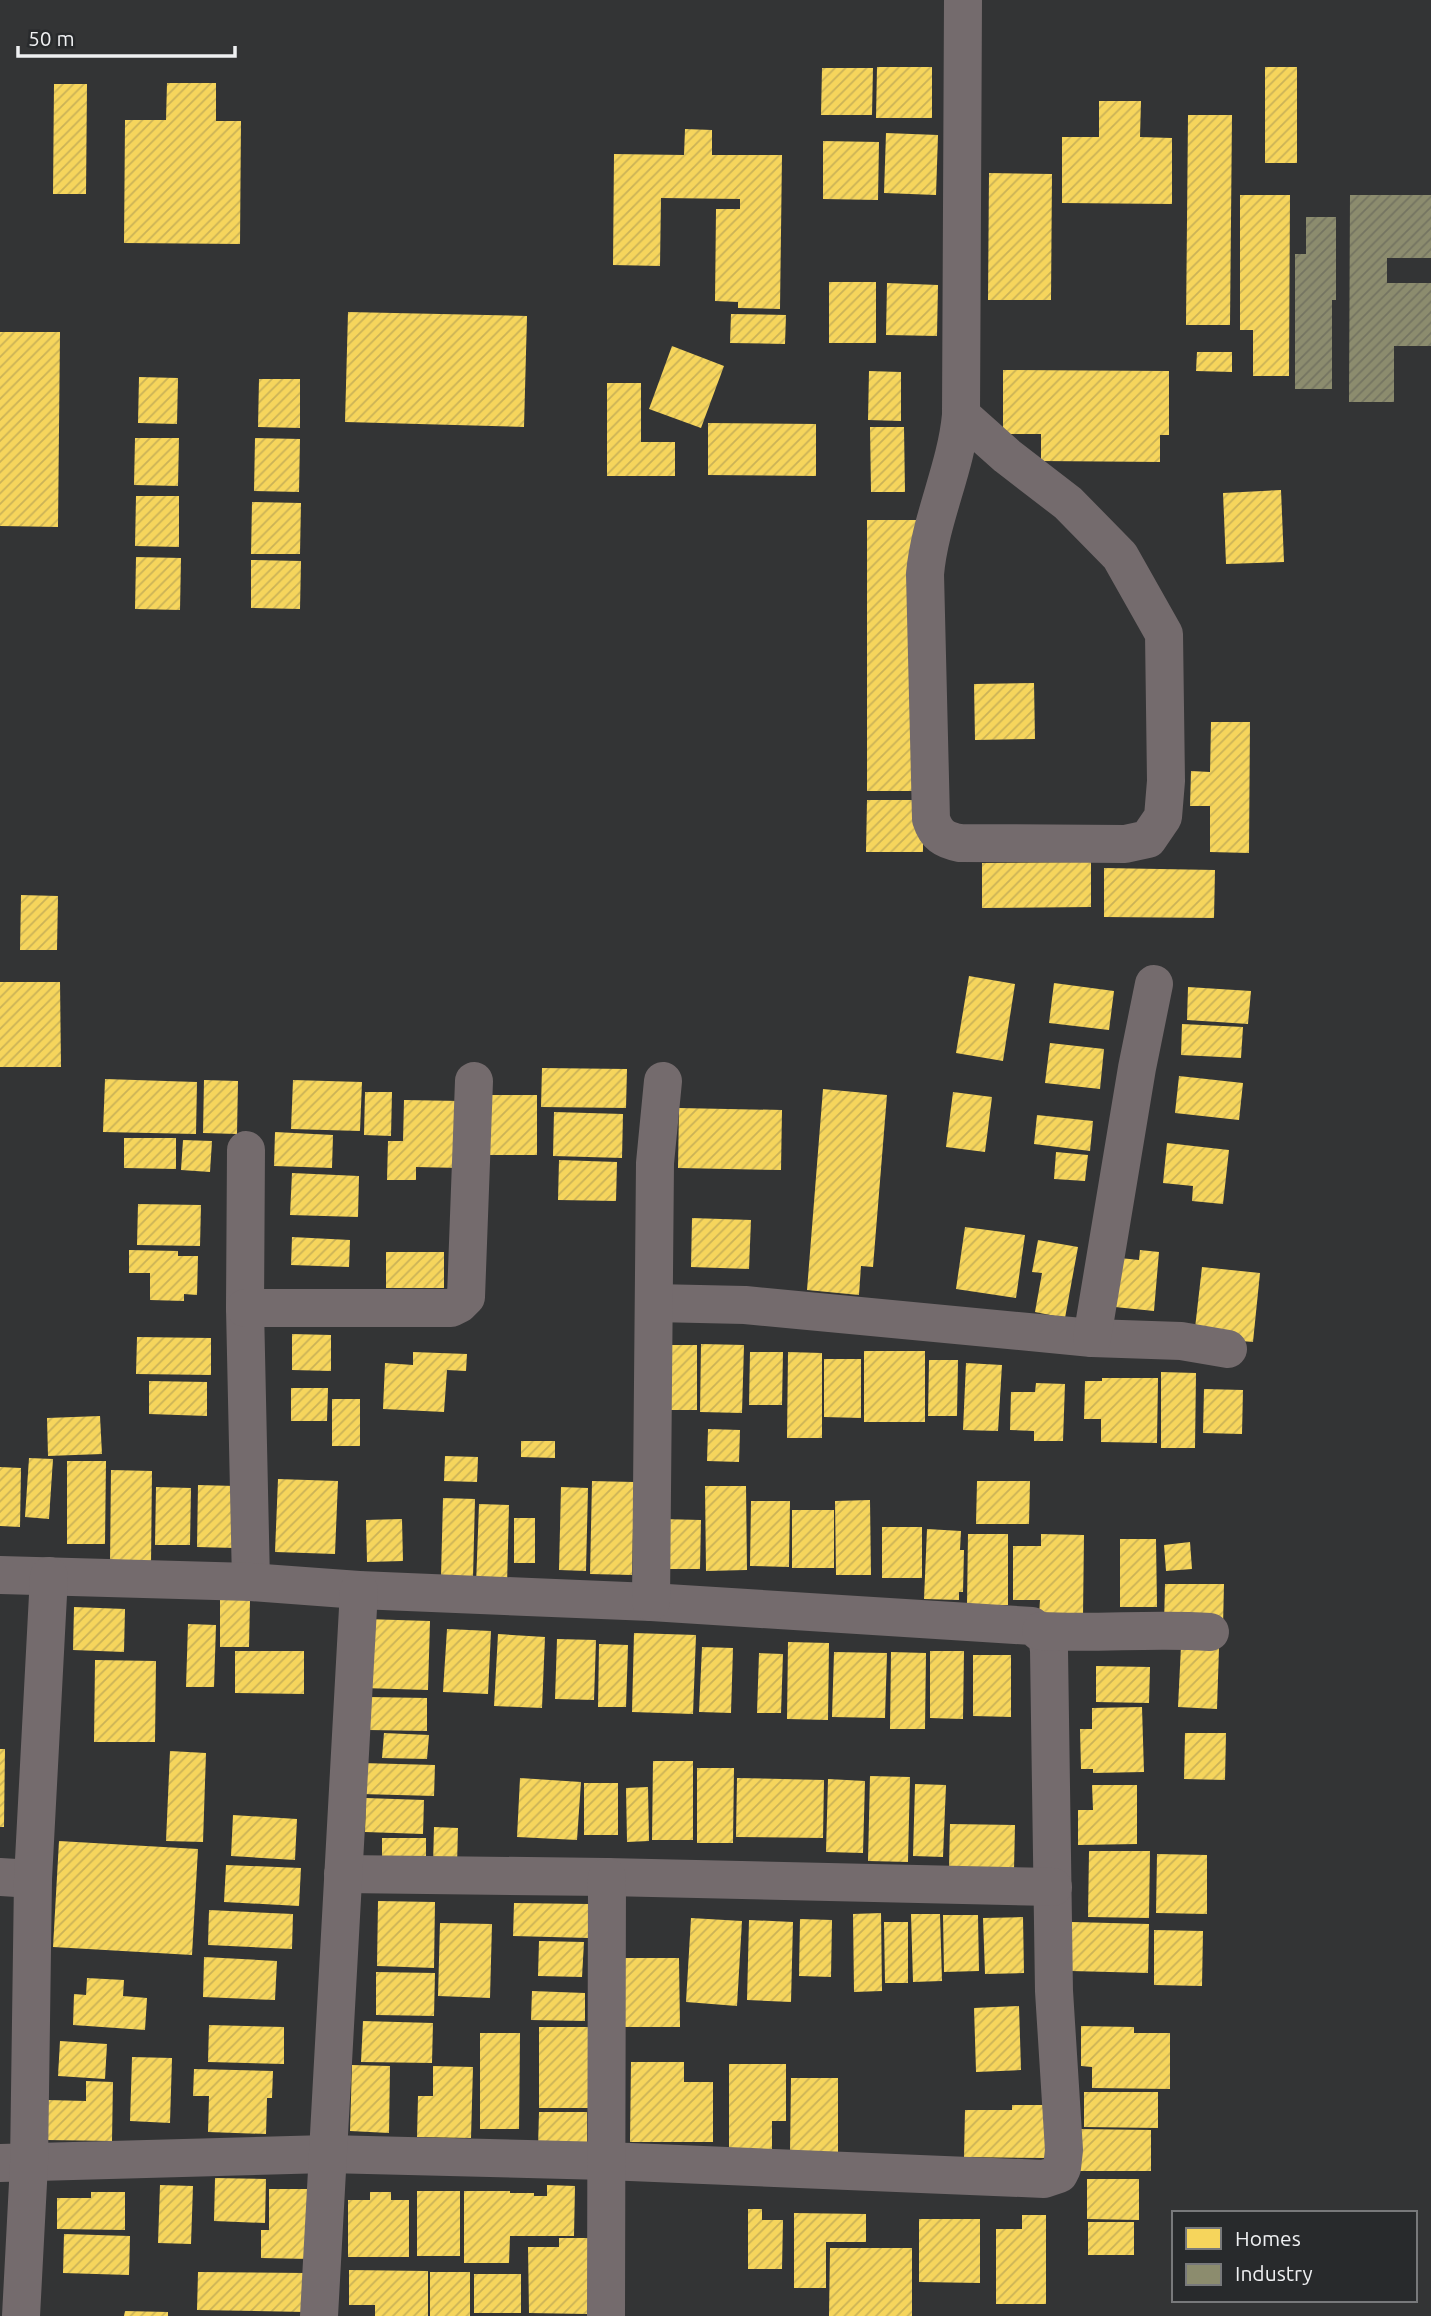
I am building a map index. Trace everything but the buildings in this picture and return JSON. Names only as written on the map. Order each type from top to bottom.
[{"type":"street","points":[[961,415],[1007,456],[1068,503],[1120,556],[1164,634],[1166,781],[1163,817],[1148,839],[1125,844],[960,843],[945,840],[934,830],[931,819],[925,574],[927,552],[959,435],[961,415],[963,0]]},
{"type":"street","points":[[1092,1338],[1137,1068],[1154,984]]},
{"type":"street","points":[[245,1308],[451,1308],[459,1304],[466,1297],[474,1081]]},
{"type":"street","points":[[651,1602],[655,1163],[663,1081]]},
{"type":"street","points":[[246,1150],[245,1308],[251,1582]]},
{"type":"street","points":[[654,1303],[757,1306],[1092,1338],[1181,1341],[1228,1349]]},
{"type":"street","points":[[0,1575],[251,1582],[359,1590],[651,1602],[1032,1626],[1047,1638],[1049,1650],[1054,1991],[1064,2150],[1059,2174],[1044,2179],[606,2161],[327,2154],[14,2164]]},
{"type":"street","points":[[21,2316],[14,2164],[16,1878],[49,1576]]},
{"type":"street","points":[[319,2316],[359,1590]]},
{"type":"street","points":[[1041,1631],[1071,1633],[1177,1629],[1210,1632]]},
{"type":"street","points":[[343,1874],[1053,1887]]},
{"type":"street","points":[[606,2316],[607,1877]]}]
